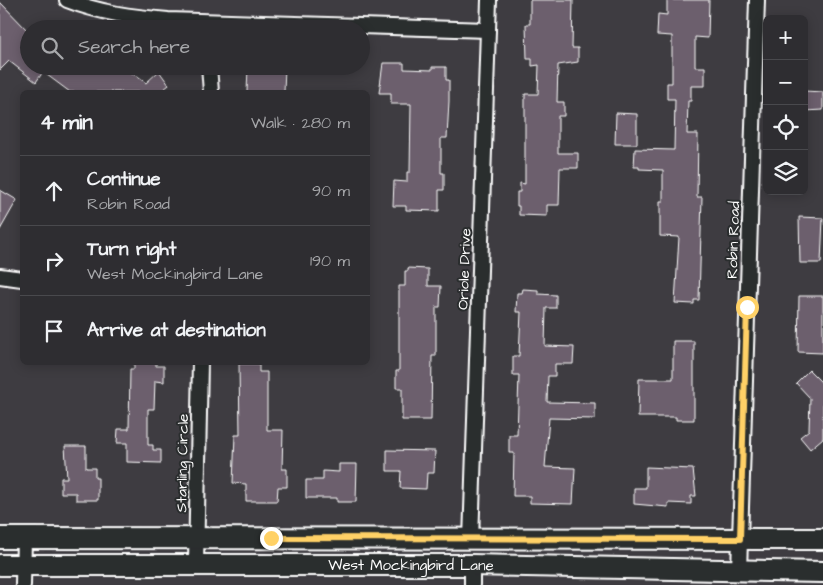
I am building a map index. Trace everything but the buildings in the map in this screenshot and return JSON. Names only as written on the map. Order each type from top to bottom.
[{"type":"main road","name":"West Mockingbird Lane","points":[[0,538],[823,539]]},
{"type":"main road","points":[[471,540],[472,565]]},
{"type":"main road","name":"West Mockingbird Lane","points":[[0,565],[472,565],[823,572]]},
{"type":"street","points":[[67,0],[94,10],[148,20]]},
{"type":"street","name":"Oriole Drive","points":[[471,540],[489,0]]},
{"type":"street","name":"Robin Road","points":[[739,571],[757,0]]},
{"type":"street","points":[[370,28],[488,30]]},
{"type":"street","points":[[208,75],[211,90]]},
{"type":"street","points":[[0,276],[20,279]]},
{"type":"street","name":"Starling Circle","points":[[196,564],[200,365]]},
{"type":"street","points":[[23,585],[24,538]]},
{"type":"street","points":[[472,565],[472,585]]},
{"type":"route","points":[[271,538],[471,540],[740,539],[747,307]]}]
